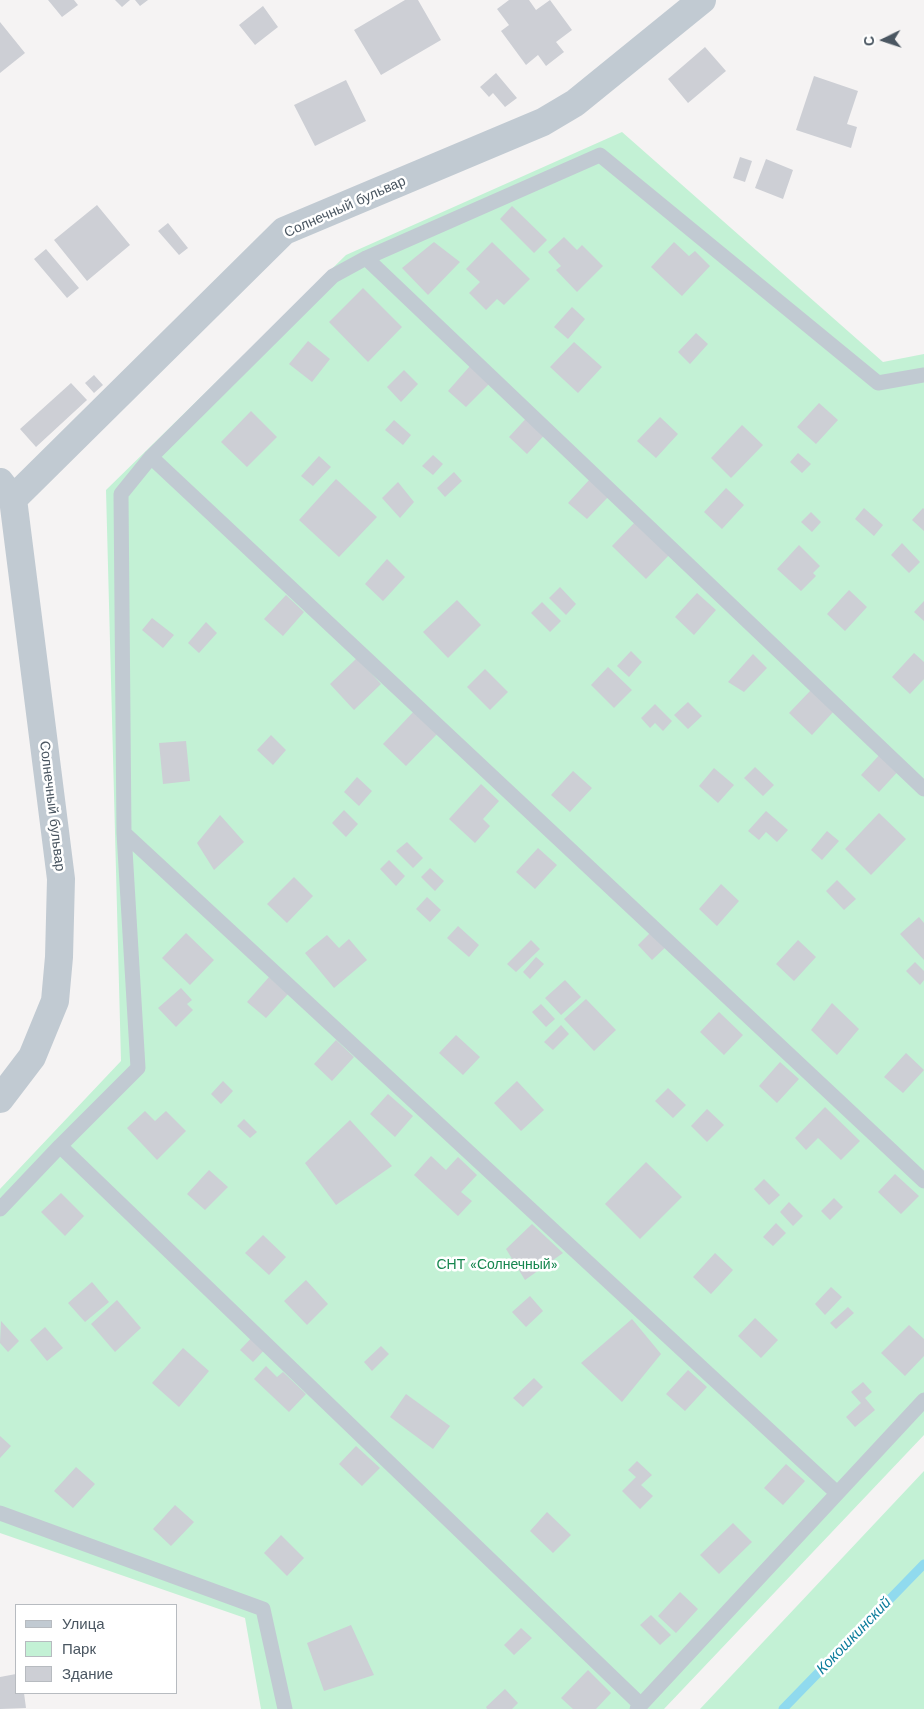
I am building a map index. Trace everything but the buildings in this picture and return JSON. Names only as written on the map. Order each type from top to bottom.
[{"type":"street","name":"Солнечный бульвар","points":[[0,1099],[32,1057],[55,1001],[61,899],[61,879],[6,490],[284,231],[543,122],[575,103],[702,0]]},
{"type":"lane","points":[[0,1209],[138,1068],[124,833],[121,494],[151,457],[333,276],[366,258],[600,156],[878,382],[924,375]]},
{"type":"lane","points":[[366,258],[924,789]]},
{"type":"lane","points":[[151,457],[924,1182]]},
{"type":"lane","points":[[124,833],[836,1493]]},
{"type":"lane","points":[[60,1146],[639,1707],[924,1400]]},
{"type":"lane","points":[[0,1513],[263,1609],[285,1709]]},
{"type":"green space","name":"СНТ «Солнечный»","points":[[622,132],[883,362],[924,354],[924,1435],[664,1709],[261,1709],[245,1618],[0,1533],[0,1189],[121,1061],[106,490],[346,255]]},
{"type":"green space","points":[[924,1471],[924,1709],[700,1709]]},
{"type":"waterway","name":"Кокошкинский","points":[[783,1709],[924,1564]]}]
